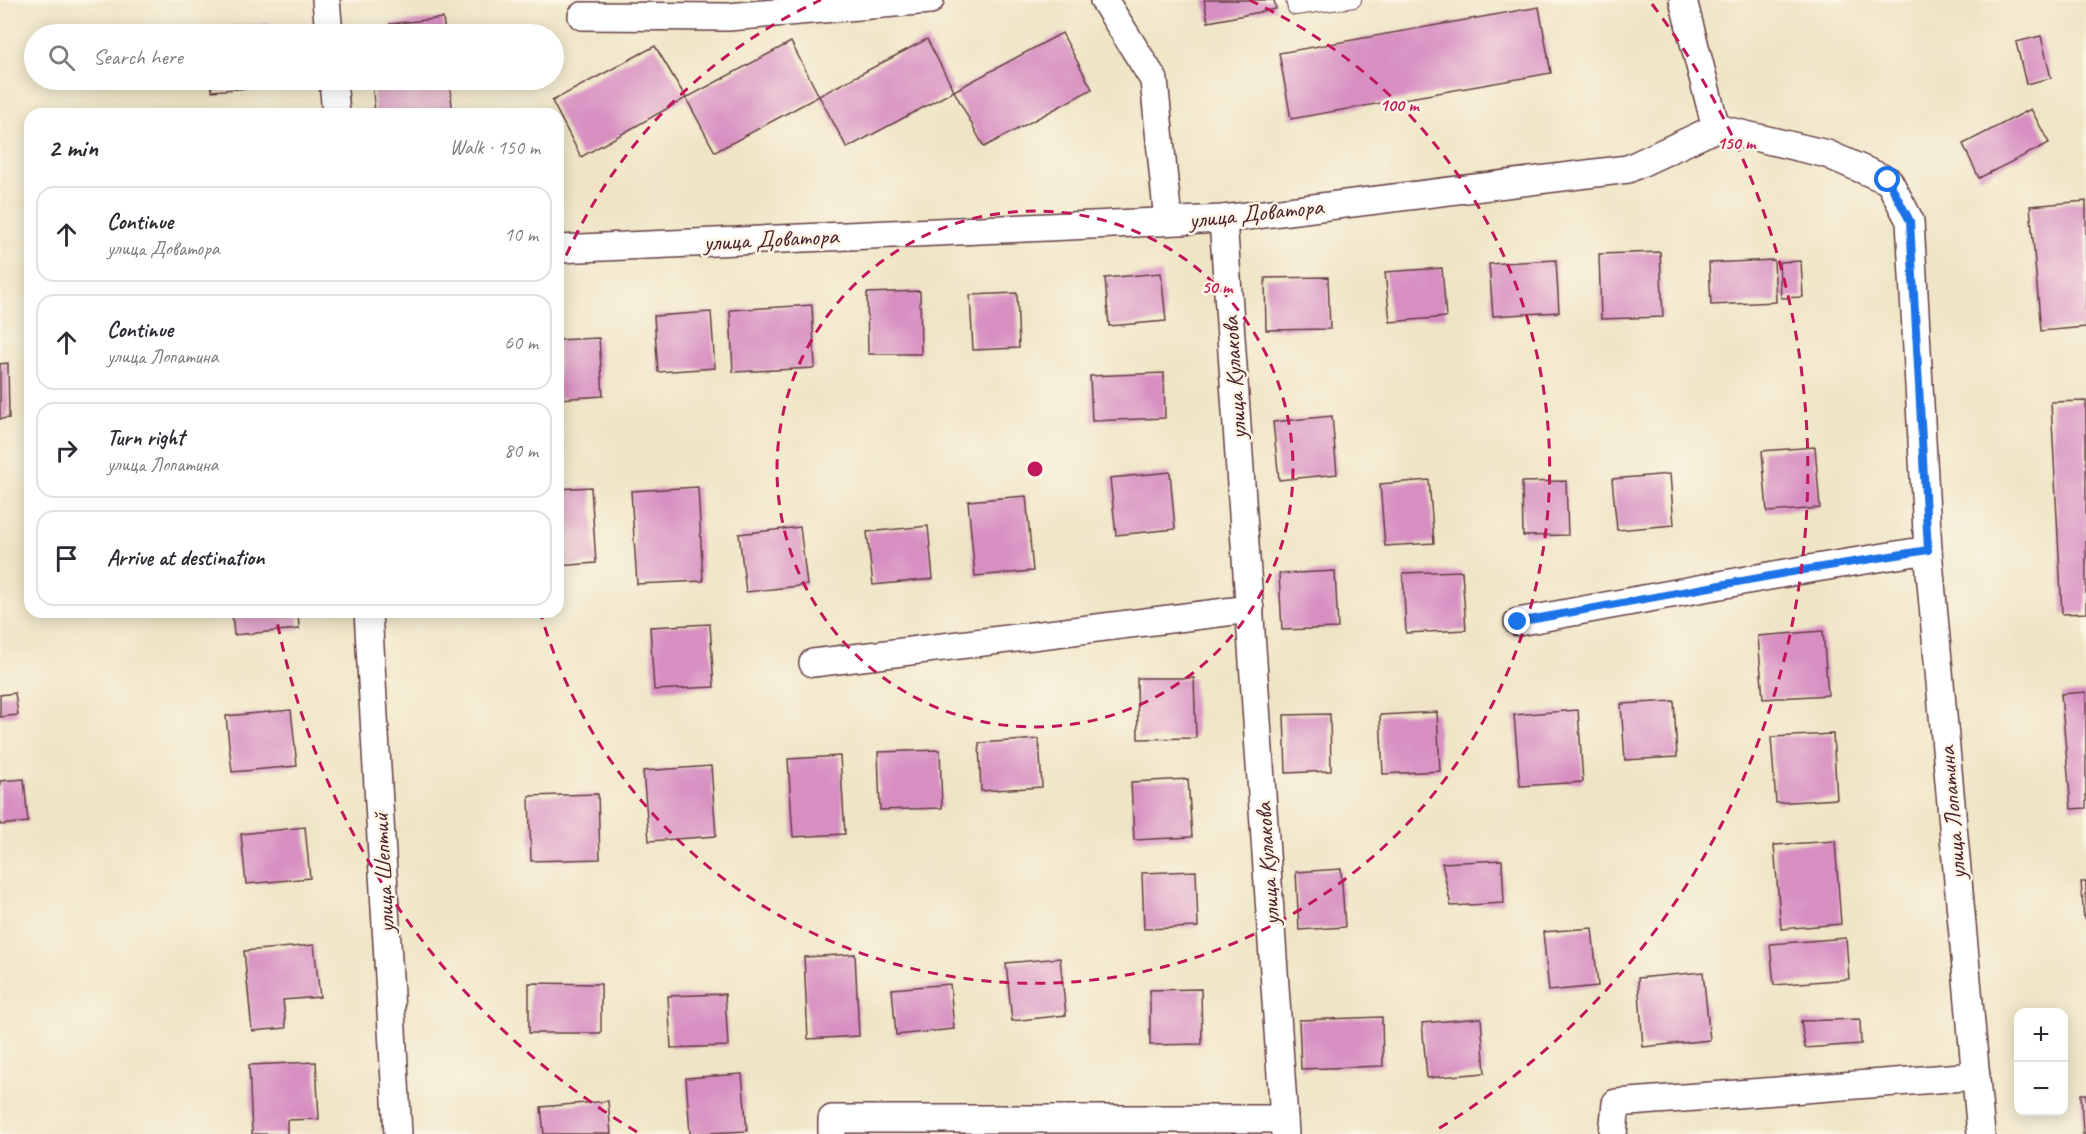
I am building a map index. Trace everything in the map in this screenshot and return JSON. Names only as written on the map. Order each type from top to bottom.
[{"type":"street","points":[[326,0],[328,24]]},
{"type":"street","points":[[582,16],[930,0]]},
{"type":"street","points":[[1104,0],[1154,80],[1168,221]]},
{"type":"street","points":[[1683,0],[1716,128]]},
{"type":"street","points":[[334,90],[335,108]]},
{"type":"street","name":"улица Доватора","points":[[564,249],[1223,219],[1628,169],[1716,128]]},
{"type":"street","name":"улица Лопатина","points":[[1716,128],[1827,154],[1888,180],[1910,221],[1928,550],[1981,1134]]},
{"type":"street","name":"улица Кулакова","points":[[832,1134],[832,1119],[1020,1126],[1285,1126],[1223,219]]},
{"type":"street","points":[[1518,622],[1797,571],[1928,550]]},
{"type":"street","points":[[813,663],[1250,609]]},
{"type":"street","name":"улица Шептий","points":[[368,618],[398,1134]]},
{"type":"street","points":[[1613,1134],[1616,1103],[1976,1076]]},
{"type":"lane","points":[[1293,0],[1294,8],[1354,0]]},
{"type":"building","points":[[1204,0],[1274,0],[1276,9],[1208,22]]},
{"type":"building","points":[[1539,7],[1551,73],[1291,119],[1279,53]]},
{"type":"building","points":[[443,18],[444,24],[390,24]]},
{"type":"building","points":[[1062,33],[1092,89],[984,147],[954,91]]},
{"type":"building","points":[[2041,36],[2051,78],[2026,84],[2016,42]]},
{"type":"building","points":[[927,39],[954,91],[847,148],[819,96]]},
{"type":"building","points":[[791,42],[819,96],[715,152],[686,98]]},
{"type":"building","points":[[655,46],[686,98],[581,157],[564,124],[564,108],[556,108],[552,101]]},
{"type":"building","points":[[373,90],[450,90],[452,108],[375,108]]},
{"type":"building","points":[[2031,109],[2049,143],[1979,178],[1963,144]]},
{"type":"building","points":[[2086,201],[2086,327],[2041,331],[2030,206]]},
{"type":"building","points":[[1660,252],[1663,317],[1601,319],[1599,254]]},
{"type":"building","points":[[1556,260],[1559,312],[1493,316],[1489,264]]},
{"type":"building","points":[[1774,260],[1776,302],[1711,305],[1709,263]]},
{"type":"building","points":[[1801,261],[1803,297],[1781,298],[1779,262]]},
{"type":"building","points":[[1442,268],[1446,317],[1390,322],[1385,272]]},
{"type":"building","points":[[1161,273],[1166,321],[1109,326],[1105,278]]},
{"type":"building","points":[[1328,277],[1330,329],[1266,330],[1265,278]]},
{"type":"building","points":[[920,291],[921,354],[868,354],[867,293]]},
{"type":"building","points":[[1017,293],[1019,348],[973,350],[970,295]]},
{"type":"building","points":[[812,305],[815,368],[733,372],[730,310]]},
{"type":"building","points":[[711,312],[715,368],[658,372],[654,316]]},
{"type":"building","points":[[599,338],[603,396],[564,399],[564,340]]},
{"type":"building","points":[[8,363],[9,418],[0,419],[0,364]]},
{"type":"building","points":[[1164,373],[1165,418],[1092,421],[1090,376]]},
{"type":"building","points":[[2086,401],[2086,613],[2062,614],[2051,402]]},
{"type":"building","points":[[1332,416],[1337,474],[1279,480],[1273,422]]},
{"type":"building","points":[[1815,447],[1820,508],[1767,512],[1762,451]]},
{"type":"building","points":[[1170,472],[1175,529],[1116,535],[1110,478]]},
{"type":"building","points":[[1670,474],[1674,525],[1617,530],[1612,479]]},
{"type":"building","points":[[1429,480],[1434,543],[1385,546],[1380,484]]},
{"type":"building","points":[[1566,481],[1568,535],[1523,536],[1522,482]]},
{"type":"building","points":[[591,487],[596,563],[564,566],[564,489]]},
{"type":"building","points":[[698,487],[703,581],[637,584],[631,491]]},
{"type":"building","points":[[1026,496],[1033,571],[975,576],[968,501]]},
{"type":"building","points":[[928,526],[933,579],[873,585],[867,532]]},
{"type":"building","points":[[800,527],[807,585],[746,592],[739,534]]},
{"type":"building","points":[[1335,571],[1338,628],[1282,630],[1279,574]]},
{"type":"building","points":[[1462,571],[1466,630],[1406,633],[1403,573]]},
{"type":"building","points":[[233,618],[298,618],[299,629],[234,635]]},
{"type":"building","points":[[710,624],[714,687],[654,690],[650,627]]},
{"type":"building","points":[[1823,631],[1828,695],[1763,699],[1758,636]]},
{"type":"building","points":[[1137,678],[1194,678],[1196,738],[1138,739]]},
{"type":"building","points":[[2086,692],[2086,808],[2071,809],[2061,694]]},
{"type":"building","points":[[15,693],[18,715],[0,717],[0,695]]},
{"type":"building","points":[[1674,701],[1677,757],[1625,760],[1621,704]]},
{"type":"building","points":[[291,710],[297,766],[232,772],[226,716]]},
{"type":"building","points":[[1578,710],[1583,782],[1520,786],[1514,715]]},
{"type":"building","points":[[1437,712],[1440,771],[1383,774],[1380,715]]},
{"type":"building","points":[[1330,714],[1331,771],[1286,773],[1284,715]]},
{"type":"building","points":[[1833,734],[1837,799],[1776,803],[1771,737]]},
{"type":"building","points":[[1039,739],[1042,787],[981,791],[979,743]]},
{"type":"building","points":[[940,750],[942,808],[880,810],[878,752]]},
{"type":"building","points":[[840,756],[845,834],[793,837],[788,759]]},
{"type":"building","points":[[711,766],[716,836],[649,841],[643,771]]},
{"type":"building","points":[[24,779],[28,822],[0,825],[0,781]]},
{"type":"building","points":[[1188,779],[1192,837],[1134,840],[1131,782]]},
{"type":"building","points":[[598,794],[600,859],[531,861],[529,796]]},
{"type":"building","points":[[305,827],[310,878],[246,884],[241,834]]},
{"type":"building","points":[[1835,841],[1841,924],[1781,929],[1774,845]]},
{"type":"building","points":[[1502,860],[1504,903],[1451,906],[1442,863]]},
{"type":"building","points":[[1341,869],[1345,927],[1299,930],[1296,872]]},
{"type":"building","points":[[1196,871],[1198,927],[1144,929],[1142,873]]},
{"type":"building","points":[[2081,882],[2086,882],[2086,919],[2084,919]]},
{"type":"building","points":[[1592,928],[1598,986],[1549,991],[1543,932]]},
{"type":"building","points":[[1846,938],[1849,979],[1774,985],[1770,944]]},
{"type":"building","points":[[314,945],[320,997],[283,1000],[286,1028],[252,1031],[244,951]]},
{"type":"building","points":[[855,954],[859,1036],[808,1039],[804,957]]},
{"type":"building","points":[[1060,958],[1066,1015],[1012,1021],[1006,963]]},
{"type":"building","points":[[1703,972],[1710,1040],[1643,1047],[1638,978]]},
{"type":"building","points":[[529,983],[601,984],[601,1033],[529,1033]]},
{"type":"building","points":[[950,984],[954,1029],[896,1035],[892,989]]},
{"type":"building","points":[[1201,989],[1202,1044],[1150,1045],[1150,990]]},
{"type":"building","points":[[725,994],[728,1046],[671,1048],[668,996]]},
{"type":"building","points":[[1382,1017],[1383,1066],[1301,1069],[1299,1020]]},
{"type":"building","points":[[1481,1018],[1485,1073],[1427,1078],[1422,1023]]},
{"type":"building","points":[[1860,1019],[1861,1044],[1805,1048],[1801,1021]]},
{"type":"building","points":[[316,1062],[319,1119],[287,1120],[287,1134],[252,1134],[249,1065]]},
{"type":"building","points":[[742,1074],[747,1131],[690,1134],[686,1078]]},
{"type":"building","points":[[2081,1094],[2086,1094],[2086,1134],[2083,1134]]},
{"type":"building","points":[[608,1101],[611,1134],[544,1134],[541,1107]]},
{"type":"route","points":[[1518,622],[1797,571],[1928,550],[1910,221],[1888,180]]}]
